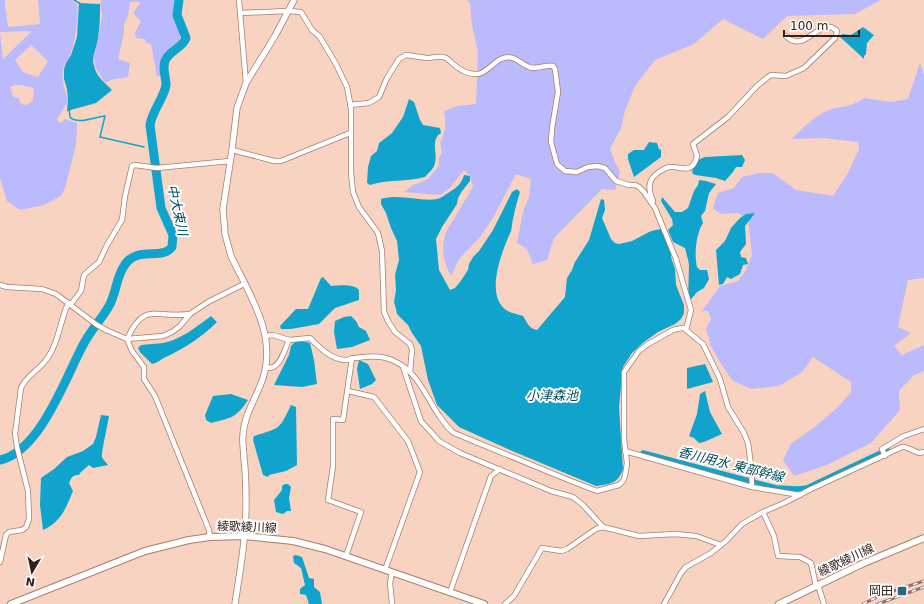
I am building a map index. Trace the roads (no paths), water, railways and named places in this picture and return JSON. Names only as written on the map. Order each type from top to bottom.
[{"type":"main road","name":"綾歌綾川線","points":[[11,604],[145,552],[178,542],[210,537],[244,536],[293,541],[326,549],[484,604]]},
{"type":"main road","name":"綾歌綾川線","points":[[779,604],[889,552],[924,538]]},
{"type":"street","points":[[238,0],[246,83]]},
{"type":"street","points":[[235,604],[244,536],[246,486],[243,445],[245,420],[262,382],[266,368],[268,348],[262,322],[227,245],[223,220],[224,198],[237,108],[246,83],[275,36],[294,0]]},
{"type":"street","points":[[240,13],[288,11],[301,12],[312,30],[320,37],[343,78],[347,87],[350,105],[351,173],[353,192],[359,207],[378,233],[382,251],[384,312],[395,332],[410,344],[412,350],[410,372]]},
{"type":"street","points":[[752,487],[748,443],[744,433],[728,407],[720,379],[703,344],[687,332],[686,328],[691,310],[676,259],[655,208],[649,186],[651,179],[657,173],[669,167],[690,168],[694,164],[697,156],[693,144],[728,116],[752,90],[768,77],[771,75],[786,76],[804,68],[835,38],[837,31],[834,28],[826,27],[797,43],[792,42],[786,36]]},
{"type":"street","points":[[350,105],[369,103],[379,97],[387,78],[399,59],[406,55],[429,58],[439,56],[446,58],[458,68],[466,72],[477,74],[482,73],[507,56],[514,57],[530,67],[536,68],[546,65],[553,66],[555,69],[558,92],[551,142],[557,164],[565,171],[577,172],[597,166],[605,168],[616,181],[639,187],[655,208]]},
{"type":"street","points":[[232,150],[274,161],[281,161],[350,133]]},
{"type":"street","points":[[0,562],[6,535],[9,532],[22,530],[26,527],[29,520],[28,491],[15,434],[21,388],[46,361],[52,350],[66,308],[81,291],[84,275],[99,262],[122,220],[125,196],[132,166],[136,165],[155,168],[230,161]]},
{"type":"street","points":[[0,285],[7,287],[42,289],[56,294],[70,303],[97,325],[126,339],[163,336],[180,326],[190,314],[208,302],[244,284]]},
{"type":"street","points":[[126,339],[139,318],[149,314],[157,313],[177,316],[190,314]]},
{"type":"street","points":[[266,336],[273,335],[289,340],[310,338],[322,350],[346,360],[370,356],[390,359],[403,366],[413,375],[449,430],[597,491],[618,485],[623,481],[625,476],[627,463],[624,439],[624,372],[639,351],[648,344],[673,330],[686,328]]},
{"type":"street","points":[[126,339],[132,351],[144,367],[144,379],[155,396],[209,530],[210,537]]},
{"type":"street","points":[[266,368],[274,367],[278,363],[289,340]]},
{"type":"street","points":[[346,556],[361,512],[328,500],[334,466],[333,420],[343,420],[352,358]]},
{"type":"street","points":[[403,366],[421,421],[439,442],[551,491],[573,497],[583,505],[603,527]]},
{"type":"street","points":[[348,391],[374,398],[408,441],[420,472],[385,570]]},
{"type":"street","points":[[883,453],[882,449],[885,446],[904,436],[924,429]]},
{"type":"street","points":[[664,604],[681,573],[686,567],[711,553],[742,524],[763,512],[883,453],[905,446],[919,452],[924,452]]},
{"type":"street","points":[[625,451],[752,487],[800,495]]},
{"type":"street","points":[[450,592],[491,476],[500,469]]},
{"type":"street","points":[[763,512],[774,536],[778,556],[800,557],[811,563],[817,586],[824,604]]},
{"type":"street","points":[[505,604],[514,596],[542,548],[561,551],[567,549],[596,529],[603,527],[639,536],[675,534],[696,536],[721,545]]},
{"type":"street","points":[[392,572],[390,583],[392,604]]},
{"type":"water","points":[[79,3],[100,4],[99,30],[93,63],[99,76],[112,90],[96,103],[67,111],[68,99],[64,79],[64,69],[71,55],[77,37]]},
{"type":"water","points":[[863,27],[874,35],[867,43],[864,59],[839,36],[843,34],[851,35]]},
{"type":"water","points":[[409,99],[414,102],[423,125],[440,128],[441,133],[436,139],[435,143],[436,159],[434,165],[425,177],[370,185],[367,183],[368,167],[371,156],[377,151],[379,143],[392,133],[403,117]]},
{"type":"water","points":[[649,142],[657,143],[659,149],[661,150],[661,157],[634,177],[628,159],[628,154],[634,150],[644,150]]},
{"type":"water","points":[[742,155],[745,160],[742,167],[736,167],[725,181],[695,175],[692,173],[693,167],[702,158]]},
{"type":"water","name":"小津森池","points":[[464,175],[470,176],[470,181],[462,191],[458,198],[457,204],[436,239],[439,270],[450,290],[455,288],[468,270],[469,264],[473,257],[479,251],[493,230],[512,192],[517,189],[520,192],[511,231],[497,271],[496,293],[500,303],[506,310],[523,316],[528,325],[534,329],[537,330],[565,297],[567,278],[589,240],[601,199],[604,200],[605,210],[602,218],[611,239],[615,243],[619,244],[632,241],[651,231],[661,229],[671,248],[671,257],[675,269],[676,285],[684,305],[684,313],[681,319],[675,324],[658,332],[644,342],[632,353],[623,367],[619,407],[623,469],[619,478],[613,482],[596,486],[510,450],[459,427],[437,405],[428,380],[421,346],[408,325],[397,314],[394,302],[396,290],[395,275],[399,260],[397,241],[381,204],[381,199],[388,197],[430,200],[439,198],[458,186]]},
{"type":"water","points":[[699,180],[716,184],[709,193],[705,211],[701,216],[703,223],[697,239],[696,251],[697,267],[700,270],[707,270],[709,279],[704,288],[697,292],[688,303],[689,264],[685,248],[673,242],[668,230],[673,225],[672,219],[661,201],[662,197],[675,212],[682,212],[688,208]]},
{"type":"water","points":[[755,213],[745,226],[746,244],[740,252],[741,257],[746,258],[748,264],[743,265],[740,274],[731,279],[727,277],[723,284],[719,285],[716,250],[725,241],[731,228],[740,218],[746,214]]},
{"type":"water","points":[[323,277],[331,286],[353,286],[359,290],[359,300],[335,308],[319,324],[291,329],[281,329],[280,326],[296,309],[308,309],[321,278]]},
{"type":"water","points":[[211,316],[217,322],[205,333],[187,346],[156,363],[152,364],[138,348],[141,345],[163,343],[176,339]]},
{"type":"water","points":[[351,316],[359,327],[366,331],[370,340],[352,347],[337,349],[334,332],[335,321]]},
{"type":"water","points":[[301,341],[310,343],[317,384],[302,387],[274,385],[289,355],[291,346],[295,342]]},
{"type":"water","points":[[359,360],[368,364],[376,380],[372,384],[360,389],[357,369]]},
{"type":"water","points":[[705,364],[713,382],[687,389],[687,368]]},
{"type":"water","points":[[705,391],[710,412],[722,434],[699,443],[694,438],[689,436],[697,414],[700,394]]},
{"type":"water","points":[[231,394],[248,400],[236,414],[224,420],[211,423],[206,420],[205,415],[213,396]]},
{"type":"water","points":[[291,405],[296,407],[297,465],[286,471],[269,475],[268,477],[263,475],[253,440],[254,436],[278,427]]},
{"type":"water","points":[[101,415],[109,416],[102,455],[102,458],[108,465],[93,468],[89,465],[79,475],[72,477],[69,483],[73,491],[65,509],[59,519],[43,530],[40,505],[41,478],[67,457],[83,451],[93,444]]},
{"type":"water","points":[[288,484],[291,487],[289,498],[291,511],[287,511],[283,514],[276,512],[274,500],[282,490],[282,486]]},
{"type":"water","points":[[296,555],[302,557],[309,578],[314,579],[314,587],[320,592],[322,604],[309,604],[306,595],[300,594],[300,589],[305,585],[301,568],[294,563],[293,556]]},
{"type":"waterway","points":[[74,0],[81,4]]},
{"type":"waterway","name":"中大束川","points":[[0,460],[14,454],[27,443],[39,429],[50,412],[85,342],[109,306],[124,266],[135,256],[142,254],[162,253],[168,251],[172,247],[173,235],[161,208],[150,125],[165,90],[165,61],[167,57],[182,44],[186,38],[177,15],[179,0]]},
{"type":"waterway","points":[[69,108],[70,117],[77,120],[87,120],[105,116],[100,137],[144,147]]},
{"type":"waterway","name":"香川用水 東部幹線","points":[[643,453],[776,488],[798,489],[807,488],[887,450]]},
{"type":"railway","points":[[863,604],[881,595],[924,581]]},
{"type":"railway","points":[[878,604],[924,587]]},
{"type":"place","name":"岡田","points":[[902,591]]}]
